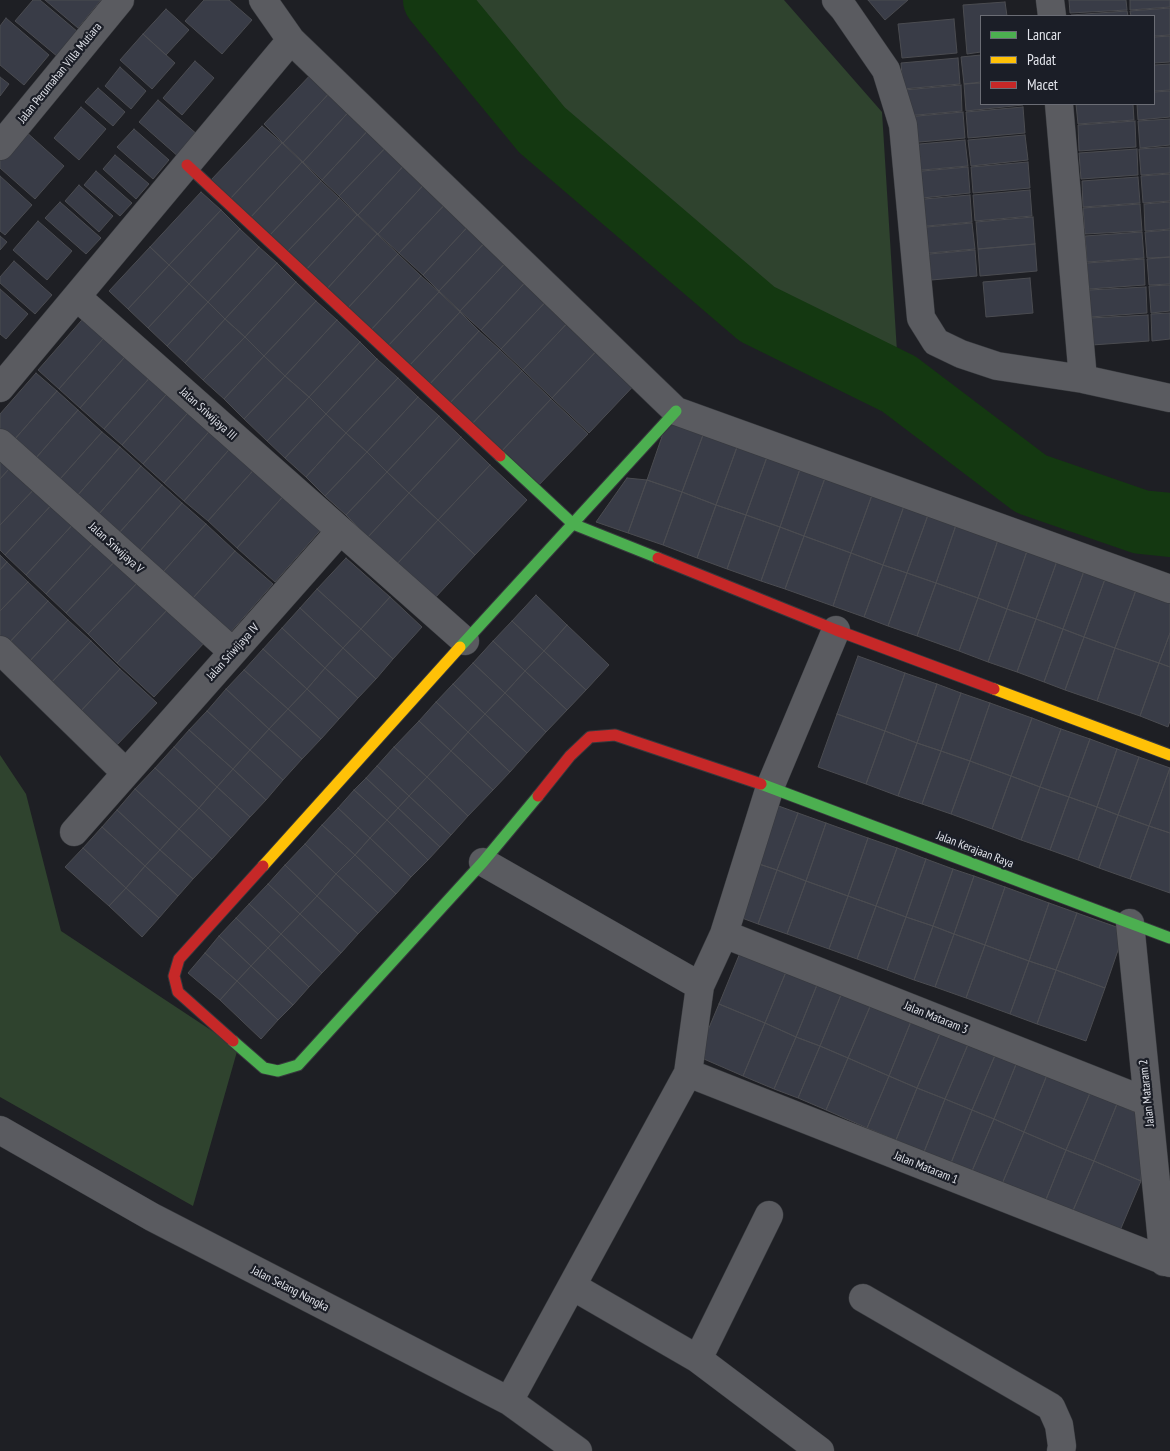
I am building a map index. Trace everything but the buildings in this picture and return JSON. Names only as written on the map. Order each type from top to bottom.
[{"type":"street","name":"Jalan Perumahan Villa Mutiara","points":[[0,146],[120,0]]},
{"type":"street","points":[[263,0],[291,40],[676,410],[1170,589]]},
{"type":"street","points":[[836,0],[886,70],[902,125],[921,318],[936,342],[961,354],[997,366],[1083,379],[1170,398]]},
{"type":"street","points":[[1050,0],[1052,15]]},
{"type":"street","points":[[0,388],[291,40]]},
{"type":"street","points":[[1059,105],[1083,379]]},
{"type":"street","points":[[187,165],[573,524],[836,630],[1170,755]]},
{"type":"street","name":"Jalan Sriwijaya III","points":[[76,297],[465,641]]},
{"type":"street","name":"Jalan Kerajaan Raya","points":[[676,410],[179,959],[174,976],[178,992],[264,1068],[278,1071],[298,1065],[483,862],[570,756],[590,737],[615,735],[770,787],[1170,938]]},
{"type":"street","name":"Jalan Sriwijaya V","points":[[0,443],[233,652]]},
{"type":"street","name":"Jalan Sriwijaya IV","points":[[74,832],[340,531]]},
{"type":"street","points":[[509,1402],[688,1074],[700,986],[724,934],[770,787],[836,630]]},
{"type":"street","points":[[0,650],[126,773]]},
{"type":"street","points":[[483,862],[700,986]]},
{"type":"street","name":"Jalan Mataram 2","points":[[1130,923],[1167,1263]]},
{"type":"street","name":"Jalan Mataram 3","points":[[724,934],[1148,1102]]},
{"type":"street","name":"Jalan Mataram 1","points":[[688,1074],[1167,1263]]},
{"type":"street","name":"Jalan Selang Nangka","points":[[0,1130],[152,1217],[509,1402],[578,1451]]},
{"type":"street","points":[[698,1359],[769,1215]]},
{"type":"street","points":[[572,1286],[698,1359],[820,1451]]},
{"type":"street","points":[[863,1298],[1051,1407],[1059,1425],[1061,1451]]},
{"type":"green space","points":[[435,0],[784,0],[882,112],[899,384],[757,314],[542,130]]},
{"type":"green space","points":[[0,755],[26,794],[61,931],[238,1048],[193,1206],[0,1097]]},
{"type":"waterway","points":[[435,0],[542,130],[757,314],[899,384],[1031,484],[1141,522],[1170,525]]},
{"type":"traffic: fast","points":[[460,647],[676,411]]},
{"type":"traffic: fast","points":[[500,456],[573,524],[658,558]]},
{"type":"traffic: fast","points":[[761,784],[1170,938]]},
{"type":"traffic: fast","points":[[233,1041],[264,1068],[278,1071],[298,1065],[483,862],[538,796]]},
{"type":"traffic: slow","points":[[263,866],[460,647]]},
{"type":"traffic: slow","points":[[994,689],[1170,755]]},
{"type":"traffic: jam","points":[[187,165],[500,456]]},
{"type":"traffic: jam","points":[[658,558],[836,630],[994,689]]},
{"type":"traffic: jam","points":[[538,796],[570,756],[590,737],[615,735],[761,784]]},
{"type":"traffic: jam","points":[[233,1041],[178,992],[174,976],[179,959],[263,866]]}]
